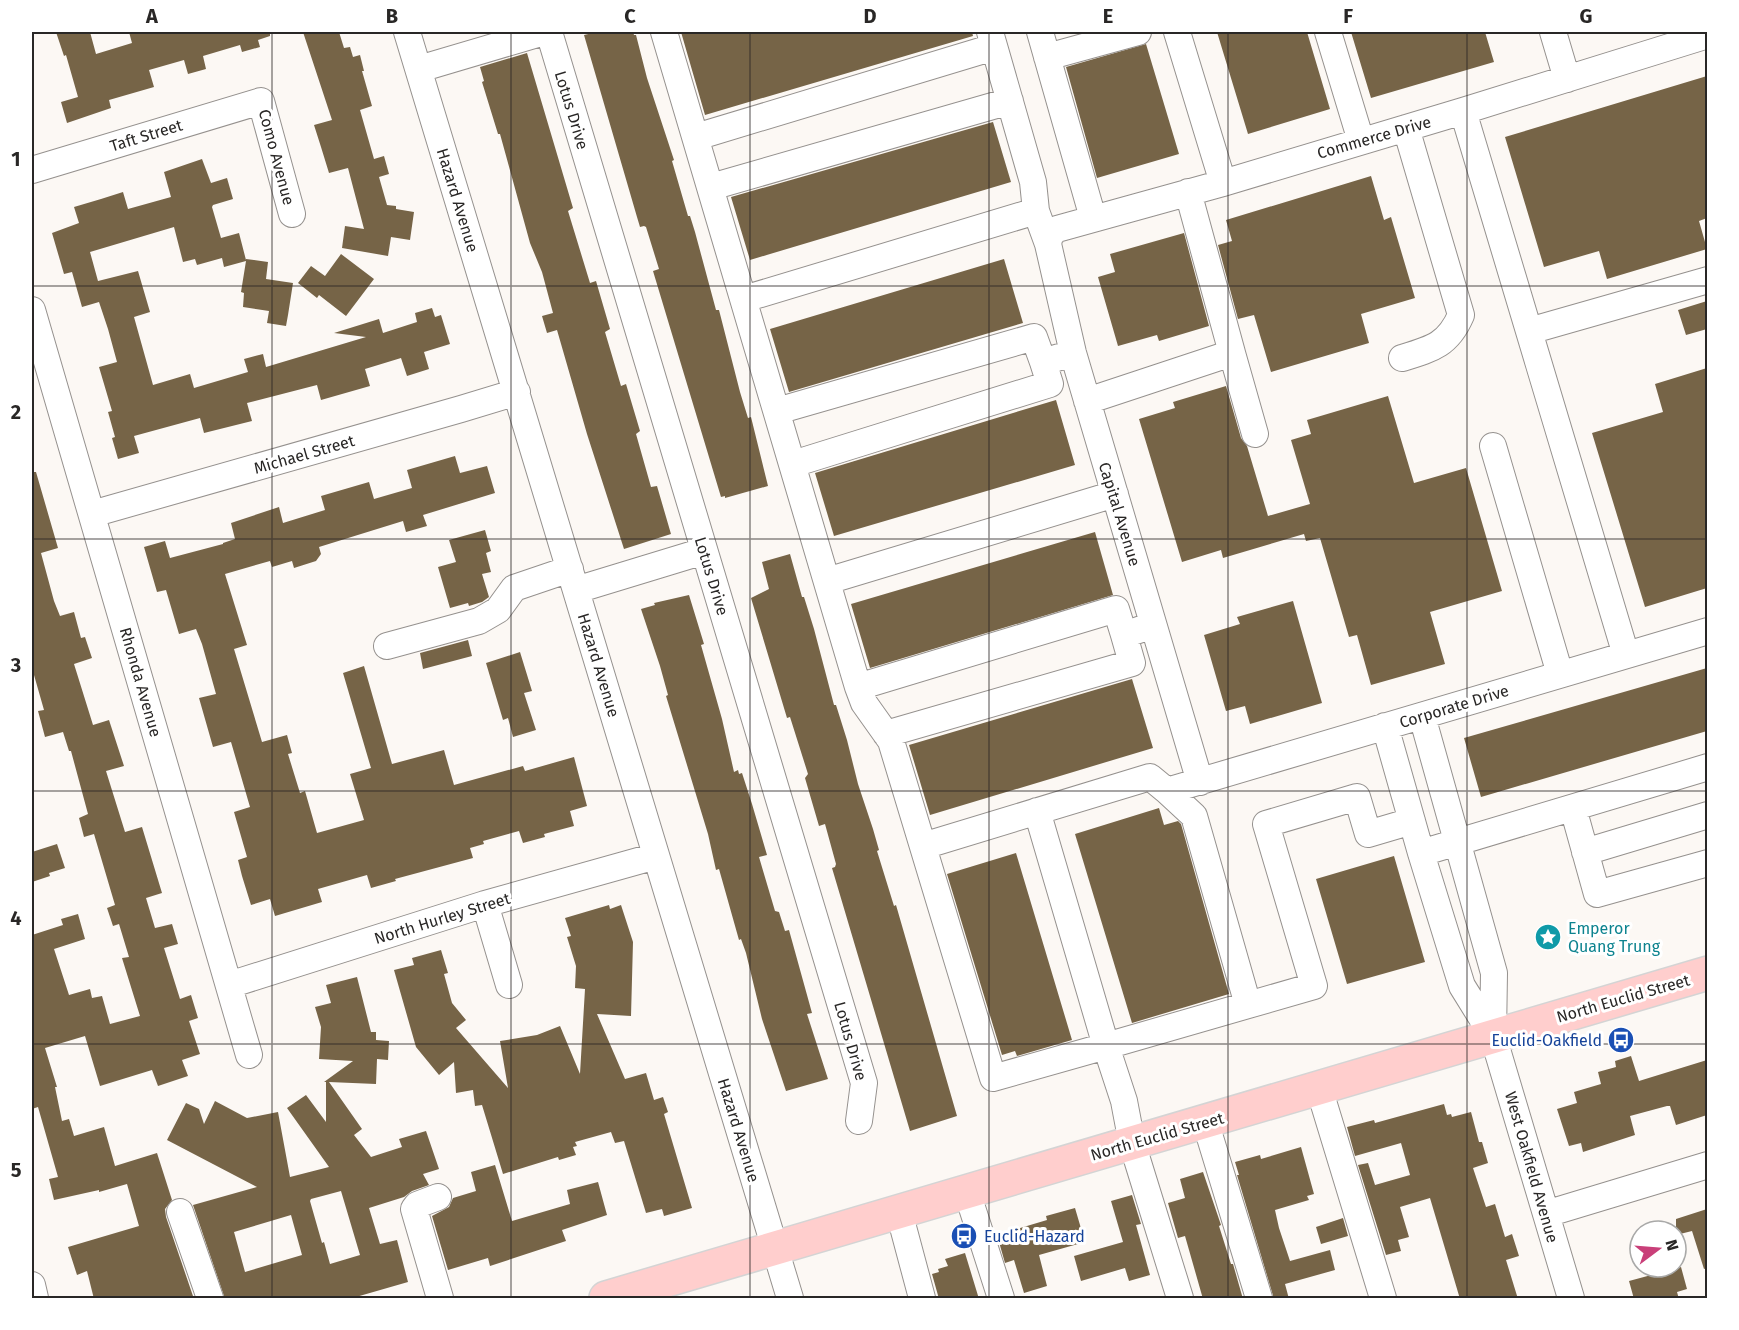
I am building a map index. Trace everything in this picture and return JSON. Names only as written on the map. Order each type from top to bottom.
[{"type":"main road","name":"North Euclid Street","points":[[611,1298],[1707,973]]},
{"type":"street","name":"Hazard Avenue","points":[[407,32],[790,1299]]},
{"type":"street","points":[[419,69],[544,32]]},
{"type":"street","name":"Lotus Drive","points":[[549,32],[864,1083],[859,1121]]},
{"type":"street","points":[[664,32],[858,687],[864,703],[891,741],[993,1078],[1314,986],[1266,824],[1357,797],[1368,834],[1412,820]]},
{"type":"street","points":[[1040,32],[1093,218]]},
{"type":"street","points":[[1047,57],[1138,32]]},
{"type":"street","points":[[1177,32],[1223,183]]},
{"type":"street","points":[[1328,32],[1361,141]]},
{"type":"street","points":[[1553,32],[1567,79]]},
{"type":"street","name":"Commerce Drive","points":[[1048,244],[1050,235],[1057,229],[1223,183],[1707,35]]},
{"type":"street","points":[[696,137],[992,39]]},
{"type":"street","name":"Capital Avenue","points":[[992,39],[1033,182],[1036,212],[1048,244],[1073,353],[1200,782]]},
{"type":"street","name":"Taft Street","points":[[32,170],[261,100]]},
{"type":"street","name":"Como Avenue","points":[[261,100],[292,214]]},
{"type":"street","points":[[711,188],[1010,101]]},
{"type":"street","points":[[1463,111],[1626,655]]},
{"type":"street","points":[[1402,358],[1431,349],[1446,339],[1456,327],[1461,315],[1406,128]]},
{"type":"street","points":[[1188,192],[1256,434]]},
{"type":"street","points":[[744,299],[1036,212]]},
{"type":"street","points":[[1529,331],[1707,280]]},
{"type":"street","name":"Rhonda Avenue","points":[[32,310],[249,1055]]},
{"type":"street","points":[[777,411],[1034,337],[1050,384],[793,464]]},
{"type":"street","points":[[1043,362],[1073,353]]},
{"type":"street","points":[[1087,401],[1232,353]]},
{"type":"street","name":"Michael Street","points":[[92,514],[517,392]]},
{"type":"street","points":[[1493,447],[1560,675]]},
{"type":"street","points":[[827,581],[1115,494]]},
{"type":"street","points":[[387,646],[479,621],[498,610],[514,588],[573,579],[704,551]]},
{"type":"street","points":[[858,687],[1116,609],[1132,663],[886,734]]},
{"type":"street","points":[[1124,635],[1153,625]]},
{"type":"street","name":"Corporate Drive","points":[[1167,791],[1707,631]]},
{"type":"street","points":[[1422,716],[1494,973],[1493,1036]]},
{"type":"street","points":[[1386,726],[1421,853],[1462,986],[1493,1036]]},
{"type":"street","points":[[1421,853],[1707,767]]},
{"type":"street","points":[[923,846],[1150,777],[1194,816],[1248,1005]]},
{"type":"street","points":[[1573,808],[1598,894],[1707,863]]},
{"type":"street","points":[[1037,811],[1124,1101],[1132,1143],[1180,1299]]},
{"type":"street","points":[[1585,852],[1707,815]]},
{"type":"street","name":"North Hurley Street","points":[[229,985],[485,904],[656,855]]},
{"type":"street","points":[[485,904],[508,985]]},
{"type":"street","name":"West Oakfield Avenue","points":[[1493,1036],[1571,1299]]},
{"type":"street","points":[[1319,1088],[1383,1299]]},
{"type":"street","points":[[1205,1121],[1259,1299]]},
{"type":"street","points":[[1546,1214],[1707,1165]]},
{"type":"street","points":[[968,1192],[1001,1299]]},
{"type":"street","points":[[438,1197],[417,1205],[414,1209],[440,1299]]},
{"type":"street","points":[[180,1212],[210,1299]]},
{"type":"street","points":[[899,1212],[922,1299]]},
{"type":"street","points":[[32,1285],[35,1299]]},
{"type":"building","points":[[56,32],[90,32],[96,54],[132,43],[129,32],[270,32],[270,36],[258,40],[260,47],[242,52],[240,45],[203,56],[206,69],[188,74],[184,60],[149,70],[154,87],[109,100],[111,108],[67,123],[61,102],[78,97],[66,55],[64,56]]},
{"type":"building","points":[[303,32],[339,32],[344,48],[350,47],[353,57],[360,55],[372,106],[360,110],[374,159],[384,156],[389,174],[379,177],[387,205],[414,212],[410,240],[391,237],[388,256],[342,248],[345,226],[364,229],[348,168],[329,173],[314,125],[332,120]]},
{"type":"building","points":[[597,32],[633,32],[636,35],[716,310],[719,310],[740,392],[748,418],[751,417],[768,486],[725,498],[725,496],[721,497],[653,271],[659,269],[646,227],[640,227],[584,35]]},
{"type":"building","points":[[681,32],[972,32],[973,36],[705,115]]},
{"type":"building","points":[[1217,32],[1307,32],[1330,109],[1248,134]]},
{"type":"building","points":[[1351,32],[1485,32],[1494,62],[1371,98]]},
{"type":"building","points":[[1146,44],[1179,154],[1097,178],[1066,67]]},
{"type":"building","points":[[527,53],[573,208],[568,211],[590,283],[596,281],[610,329],[605,332],[621,386],[626,384],[640,431],[636,434],[651,487],[657,486],[671,534],[624,549],[557,330],[547,333],[542,316],[553,313],[542,272],[530,243],[500,134],[498,134],[482,82],[484,81],[480,67]]},
{"type":"building","points":[[1707,76],[1707,218],[1699,221],[1707,249],[1607,279],[1599,251],[1544,267],[1505,137]]},
{"type":"building","points":[[993,122],[1011,182],[750,260],[731,197]]},
{"type":"building","points":[[202,159],[211,183],[227,178],[233,199],[212,207],[221,238],[239,233],[246,260],[268,262],[266,279],[293,283],[286,326],[267,323],[269,311],[243,307],[244,293],[241,292],[246,261],[224,267],[222,258],[197,265],[195,259],[183,262],[174,227],[90,252],[98,281],[138,271],[150,312],[134,317],[153,385],[190,374],[194,388],[248,372],[244,359],[263,354],[266,367],[366,337],[334,333],[379,319],[383,333],[417,322],[415,313],[432,308],[435,317],[441,315],[450,344],[424,352],[429,369],[407,376],[401,358],[365,369],[370,386],[321,400],[317,385],[247,403],[252,421],[204,433],[200,418],[134,436],[139,453],[118,459],[108,412],[112,411],[99,367],[117,362],[108,329],[99,302],[82,307],[72,272],[64,274],[52,233],[79,223],[74,207],[123,192],[128,209],[171,197],[164,172]]},
{"type":"building","points":[[1371,176],[1384,220],[1391,217],[1415,298],[1361,314],[1369,343],[1271,372],[1254,315],[1238,319],[1218,245],[1232,241],[1226,220]]},
{"type":"building","points":[[1184,233],[1209,326],[1159,341],[1157,335],[1118,346],[1098,277],[1115,272],[1110,254]]},
{"type":"building","points":[[341,254],[374,279],[346,316],[319,295],[317,298],[298,283],[311,266],[325,276]]},
{"type":"building","points":[[1004,259],[1023,323],[789,392],[770,329]]},
{"type":"building","points":[[1707,301],[1707,329],[1686,335],[1678,310]]},
{"type":"building","points":[[1707,368],[1707,588],[1645,607],[1592,433],[1663,412],[1655,384]]},
{"type":"building","points":[[1226,386],[1268,516],[1310,504],[1291,440],[1311,434],[1307,420],[1388,396],[1414,483],[1466,468],[1502,591],[1430,612],[1445,664],[1371,685],[1357,635],[1349,637],[1320,538],[1306,541],[1304,534],[1223,558],[1221,550],[1182,562],[1139,419],[1175,408],[1173,402]]},
{"type":"building","points":[[1056,400],[1075,465],[834,536],[815,473]]},
{"type":"building","points":[[455,456],[460,473],[487,466],[495,493],[423,515],[427,526],[406,532],[403,521],[319,547],[321,554],[316,561],[294,568],[292,561],[272,567],[270,561],[225,574],[247,645],[234,649],[262,742],[287,735],[292,753],[288,754],[300,793],[305,791],[317,833],[364,820],[350,774],[371,768],[343,673],[364,666],[392,764],[444,750],[454,785],[523,766],[525,771],[574,757],[587,806],[570,811],[574,826],[544,834],[545,837],[523,843],[519,831],[483,841],[484,844],[470,848],[473,858],[395,879],[396,881],[371,888],[367,875],[318,889],[322,902],[275,916],[270,899],[251,905],[242,876],[238,860],[247,857],[234,812],[250,807],[231,742],[213,747],[199,698],[216,694],[202,644],[196,629],[179,634],[166,590],[157,592],[144,547],[165,541],[170,558],[223,544],[235,539],[231,523],[279,507],[283,523],[325,510],[321,496],[369,482],[374,499],[412,488],[407,470]]},
{"type":"building","points":[[32,472],[36,472],[58,548],[41,553],[54,601],[60,616],[74,612],[81,638],[85,637],[92,658],[74,664],[93,725],[109,720],[124,766],[106,771],[125,832],[142,827],[162,893],[146,898],[155,928],[172,924],[178,944],[164,948],[180,999],[191,995],[198,1018],[189,1021],[200,1054],[182,1060],[188,1076],[158,1086],[152,1070],[100,1086],[85,1036],[45,1048],[57,1087],[55,1087],[62,1121],[69,1119],[74,1136],[104,1127],[115,1166],[157,1153],[172,1200],[165,1209],[166,1217],[194,1299],[94,1299],[87,1271],[77,1275],[68,1247],[139,1226],[127,1184],[99,1192],[99,1190],[54,1200],[49,1179],[58,1177],[38,1107],[32,1109],[32,935],[63,925],[61,919],[78,914],[85,939],[54,949],[69,995],[90,989],[92,998],[102,996],[110,1024],[140,1016],[122,958],[129,957],[119,924],[113,926],[107,908],[115,905],[94,834],[84,837],[79,818],[88,814],[71,751],[69,751],[63,732],[45,737],[38,711],[44,710],[32,668]]},
{"type":"building","points":[[485,530],[491,551],[486,553],[491,572],[482,574],[489,597],[469,606],[468,603],[450,608],[438,567],[456,562],[449,540]]},
{"type":"building","points":[[1095,532],[1113,595],[870,668],[851,604]]},
{"type":"building","points":[[790,554],[957,1116],[910,1131],[832,868],[836,864],[825,824],[819,826],[805,778],[808,774],[790,717],[787,718],[751,598],[769,589],[762,562]]},
{"type":"building","points":[[689,595],[704,644],[701,645],[734,772],[738,770],[739,774],[742,773],[752,804],[767,855],[759,857],[775,911],[779,912],[785,931],[789,930],[812,1013],[807,1014],[828,1079],[786,1091],[762,1019],[746,953],[741,939],[739,940],[719,869],[716,870],[708,834],[666,696],[668,695],[660,666],[641,609],[655,605],[654,603]]},
{"type":"building","points":[[1293,601],[1322,703],[1250,724],[1245,706],[1226,711],[1204,635],[1240,624],[1237,617]]},
{"type":"building","points":[[468,640],[472,656],[423,669],[420,653]]},
{"type":"building","points":[[520,652],[532,691],[524,693],[536,730],[513,737],[508,718],[503,720],[486,663]]},
{"type":"building","points":[[1707,668],[1707,731],[1481,797],[1464,738]]},
{"type":"building","points":[[1132,679],[1153,748],[930,815],[909,745]]},
{"type":"building","points":[[1159,808],[1164,825],[1178,821],[1181,824],[1229,994],[1132,1023],[1075,834]]},
{"type":"building","points":[[57,844],[65,868],[32,882],[32,852]]},
{"type":"building","points":[[1016,853],[1072,1040],[1017,1056],[1015,1051],[1002,1055],[947,874]]},
{"type":"building","points":[[1394,856],[1425,962],[1347,984],[1316,879]]},
{"type":"building","points":[[609,905],[610,909],[621,905],[633,942],[631,1016],[597,1014],[625,1079],[646,1073],[654,1100],[663,1097],[668,1112],[664,1114],[692,1208],[664,1216],[662,1209],[646,1213],[624,1141],[615,1143],[611,1132],[575,1142],[577,1146],[573,1147],[576,1155],[559,1160],[558,1157],[503,1174],[482,1105],[475,1106],[473,1090],[456,1093],[454,1062],[439,1075],[416,1047],[394,970],[414,965],[412,958],[441,950],[448,973],[444,974],[452,1003],[466,1020],[456,1028],[508,1088],[500,1041],[537,1035],[560,1026],[580,1074],[585,989],[575,988],[576,966],[567,937],[571,936],[565,918]]},
{"type":"building","points":[[357,977],[371,1032],[376,1032],[376,1040],[389,1041],[388,1060],[377,1059],[376,1084],[329,1082],[362,1129],[354,1135],[371,1157],[402,1147],[399,1139],[426,1131],[439,1169],[423,1174],[429,1185],[412,1191],[404,1197],[369,1208],[380,1244],[397,1240],[408,1282],[349,1299],[225,1299],[193,1205],[257,1187],[167,1140],[186,1103],[199,1109],[204,1124],[215,1101],[247,1118],[278,1112],[290,1177],[329,1167],[287,1108],[306,1095],[326,1122],[326,1082],[324,1082],[353,1061],[319,1059],[321,1027],[315,1007],[331,1003],[326,985]],"holes":[[[341,1191],[360,1255],[330,1264],[310,1201]],[[291,1215],[302,1255],[245,1272],[234,1232]]]},
{"type":"building","points":[[1631,1056],[1639,1081],[1707,1060],[1707,1115],[1676,1125],[1670,1106],[1667,1106],[1630,1116],[1635,1135],[1583,1152],[1581,1143],[1569,1146],[1557,1109],[1577,1103],[1574,1092],[1601,1084],[1598,1072],[1616,1067],[1615,1061]]},
{"type":"building","points":[[1444,1104],[1447,1115],[1451,1114],[1452,1117],[1471,1112],[1479,1142],[1482,1142],[1488,1163],[1473,1168],[1486,1207],[1495,1204],[1505,1237],[1512,1234],[1519,1256],[1506,1260],[1518,1299],[1460,1299],[1430,1198],[1400,1207],[1409,1237],[1398,1240],[1401,1251],[1386,1255],[1358,1165],[1368,1163],[1375,1185],[1410,1175],[1401,1143],[1355,1156],[1347,1127],[1374,1120],[1375,1123]]},
{"type":"building","points":[[1301,1147],[1314,1194],[1307,1196],[1309,1200],[1275,1210],[1279,1228],[1290,1261],[1330,1250],[1335,1270],[1285,1284],[1289,1299],[1274,1299],[1235,1162],[1260,1155],[1261,1159]]},
{"type":"building","points":[[495,1165],[512,1221],[570,1204],[567,1190],[598,1182],[607,1215],[562,1230],[566,1241],[490,1266],[488,1258],[448,1270],[432,1216],[449,1207],[453,1198],[476,1191],[471,1172]]},
{"type":"building","points":[[1203,1172],[1243,1299],[1203,1299],[1185,1236],[1178,1238],[1168,1203],[1185,1198],[1180,1179]]},
{"type":"building","points":[[1132,1195],[1141,1224],[1136,1225],[1150,1275],[1129,1281],[1125,1268],[1081,1281],[1074,1256],[1123,1242],[1111,1201]]},
{"type":"building","points":[[1075,1208],[1085,1242],[1039,1255],[1047,1286],[1024,1293],[1014,1260],[1005,1263],[997,1235],[1047,1220],[1046,1216]]},
{"type":"building","points":[[1707,1209],[1707,1268],[1704,1269],[1692,1231],[1688,1232],[1688,1219],[1676,1219]]},
{"type":"building","points":[[1343,1218],[1348,1236],[1321,1244],[1316,1227]]},
{"type":"building","points":[[965,1253],[979,1299],[939,1299],[932,1274],[948,1266],[945,1259]]},
{"type":"building","points":[[1684,1279],[1687,1289],[1677,1292],[1679,1299],[1634,1299],[1629,1281]]},
{"type":"place","name":"Emperor Quang Trung","points":[[1548,937]]},
{"type":"place","name":"Euclid-Oakfield","points":[[1621,1040]]},
{"type":"place","name":"Euclid-Hazard","points":[[964,1236]]}]
